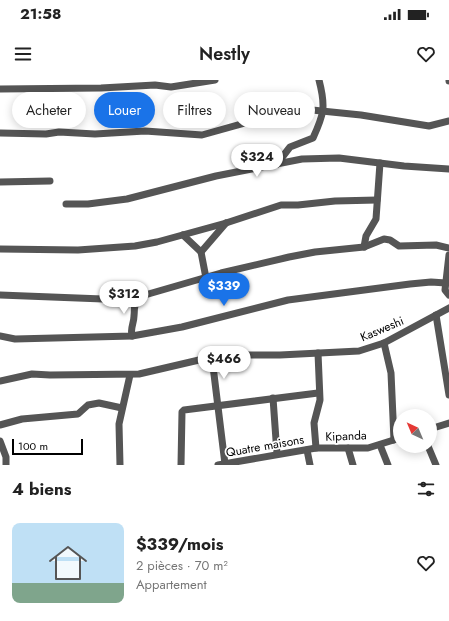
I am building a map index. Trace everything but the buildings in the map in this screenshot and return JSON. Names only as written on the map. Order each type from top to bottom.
[{"type":"street","points":[[0,89],[101,88],[155,85],[171,87],[216,80]]},
{"type":"street","points":[[277,164],[290,146],[313,138],[321,124],[324,110],[319,80]]},
{"type":"street","points":[[0,133],[95,134],[145,131],[202,135],[292,112],[324,110],[428,126],[449,121]]},
{"type":"street","points":[[66,204],[88,204],[127,199],[216,176],[302,159],[333,158],[449,169]]},
{"type":"street","points":[[364,247],[366,236],[376,219],[380,163]]},
{"type":"street","points":[[0,182],[50,181]]},
{"type":"street","points":[[0,249],[91,250],[135,246],[183,235],[282,205],[298,205],[335,201],[377,200]]},
{"type":"street","points":[[201,252],[226,223]]},
{"type":"street","points":[[183,235],[201,252],[206,278]]},
{"type":"street","points":[[0,295],[103,299],[138,297],[301,254],[364,247],[386,239],[399,246],[436,245],[449,248]]},
{"type":"street","points":[[449,255],[446,283],[449,308]]},
{"type":"street","points":[[0,336],[15,339],[132,336],[182,327],[288,300],[410,284],[431,282],[446,283]]},
{"type":"street","points":[[132,336],[131,327],[134,317],[134,305],[138,297]]},
{"type":"street","name":"Kasweshi","points":[[0,381],[38,374],[130,375],[231,355],[359,351],[384,343],[449,308]]},
{"type":"street","points":[[436,315],[449,395]]},
{"type":"street","points":[[384,343],[391,373],[394,409]]},
{"type":"street","points":[[316,448],[314,428],[320,400],[318,393],[318,353]]},
{"type":"street","points":[[212,358],[221,464]]},
{"type":"street","points":[[120,465],[118,424],[130,375]]},
{"type":"street","points":[[181,465],[182,411],[216,405],[318,393]]},
{"type":"street","points":[[273,398],[277,454]]},
{"type":"street","points":[[0,425],[22,419],[78,414],[88,405],[100,403],[122,408]]},
{"type":"street","points":[[437,427],[449,423]]},
{"type":"street","name":"Kipanda","points":[[316,448],[359,449],[393,440]]},
{"type":"street","points":[[0,441],[6,465]]},
{"type":"street","points":[[267,456],[276,441]]},
{"type":"street","points":[[380,444],[388,465]]},
{"type":"street","name":"Quatre maisons","points":[[221,464],[246,463],[267,456],[316,448]]},
{"type":"street","points":[[348,448],[353,465]]},
{"type":"street","points":[[307,450],[310,465]]},
{"type":"street","points":[[431,453],[436,465]]}]
